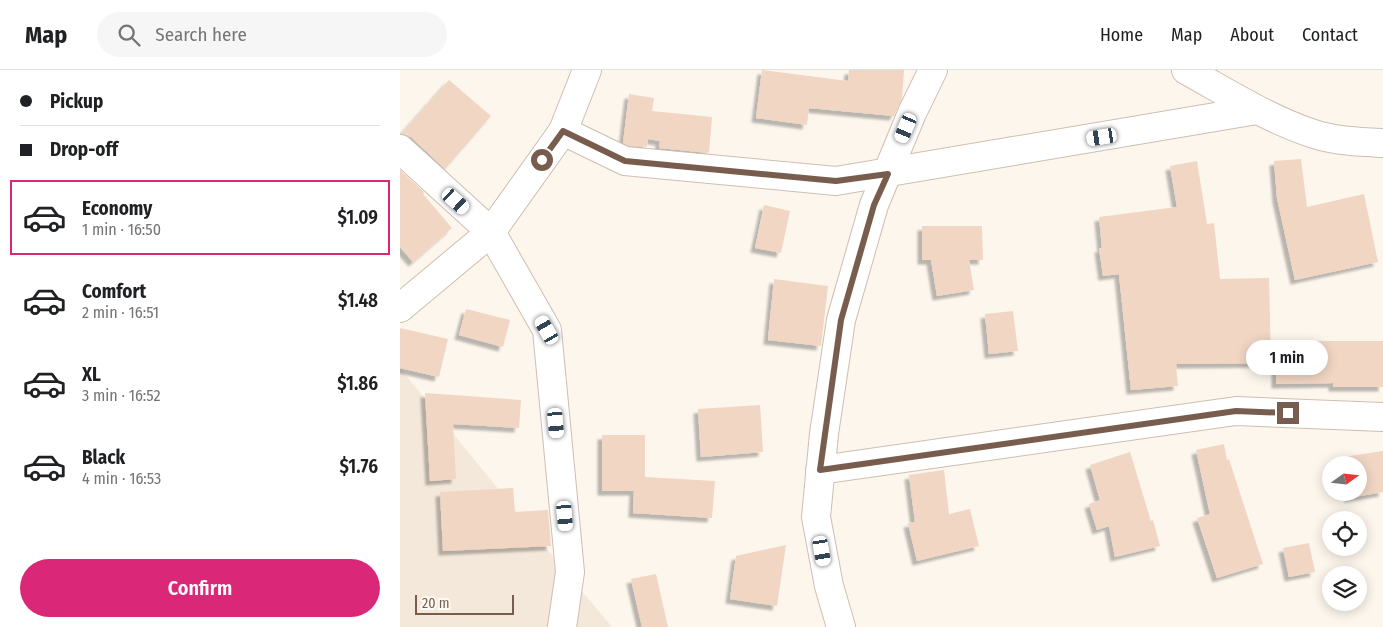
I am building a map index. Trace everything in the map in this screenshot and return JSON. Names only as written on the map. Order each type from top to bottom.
[{"type":"street","points":[[400,308],[491,232],[563,131],[587,70]]},
{"type":"street","points":[[841,627],[828,586],[816,517],[820,470],[841,320],[874,205],[912,113],[933,70]]},
{"type":"street","points":[[1186,70],[1257,110],[1315,135],[1357,142],[1383,143]]},
{"type":"street","points":[[563,131],[625,161],[836,181],[888,174],[1257,110]]},
{"type":"street","points":[[400,149],[491,232],[547,330],[570,572],[562,627]]},
{"type":"street","points":[[820,470],[1236,411],[1383,417]]},
{"type":"shaded area","points":[[400,368],[555,559],[612,627],[400,627]]},
{"type":"building","points":[[762,70],[848,81],[849,70],[904,70],[902,99],[894,116],[809,108],[807,125],[756,118]]},
{"type":"building","points":[[449,80],[491,116],[445,169],[411,137],[401,134]]},
{"type":"building","points":[[629,94],[654,98],[652,111],[712,117],[709,153],[659,148],[660,141],[648,139],[647,147],[629,146],[623,143]]},
{"type":"building","points":[[1301,159],[1307,207],[1364,194],[1378,262],[1295,280],[1277,198],[1274,161]]},
{"type":"building","points":[[1197,161],[1207,224],[1214,223],[1220,279],[1269,278],[1271,363],[1176,364],[1178,386],[1131,390],[1119,274],[1103,276],[1099,248],[1102,248],[1099,217],[1177,207],[1170,166]]},
{"type":"building","points":[[400,170],[424,192],[423,194],[452,228],[413,262],[400,247]]},
{"type":"building","points":[[764,205],[790,211],[781,253],[755,248]]},
{"type":"building","points":[[922,226],[982,226],[983,260],[969,260],[974,290],[937,296],[931,260],[922,260]]},
{"type":"building","points":[[774,279],[828,286],[821,346],[768,340]]},
{"type":"building","points":[[466,309],[510,320],[503,347],[459,335]]},
{"type":"building","points":[[1013,311],[1018,351],[989,354],[985,314]]},
{"type":"building","points":[[400,328],[448,339],[439,377],[400,368]]},
{"type":"building","points":[[1383,341],[1383,387],[1333,387],[1333,383],[1276,384],[1276,342]]},
{"type":"building","points":[[425,393],[521,400],[519,428],[453,424],[456,479],[430,481]]},
{"type":"building","points":[[760,405],[763,452],[701,457],[698,409]]},
{"type":"building","points":[[602,435],[645,435],[645,477],[715,481],[712,518],[633,513],[634,491],[602,491]]},
{"type":"building","points":[[1224,444],[1227,460],[1229,459],[1263,564],[1217,578],[1197,518],[1210,514],[1196,450]]},
{"type":"building","points":[[1383,451],[1383,492],[1368,495],[1368,456],[1350,456]]},
{"type":"building","points":[[1130,452],[1160,546],[1115,557],[1109,526],[1097,530],[1089,504],[1100,500],[1090,465]]},
{"type":"building","points":[[944,470],[949,514],[970,509],[979,546],[917,561],[908,523],[915,522],[909,475]]},
{"type":"building","points":[[513,488],[515,512],[548,510],[551,546],[443,551],[440,492]]},
{"type":"building","points":[[1309,543],[1315,572],[1289,577],[1283,548]]},
{"type":"building","points":[[786,545],[777,606],[730,599],[736,556]]},
{"type":"building","points":[[656,574],[668,627],[642,627],[631,579]]},
{"type":"route","points":[[542,160],[563,131],[625,161],[836,181],[888,174],[874,205],[841,320],[820,470],[1236,411],[1288,413]]}]
